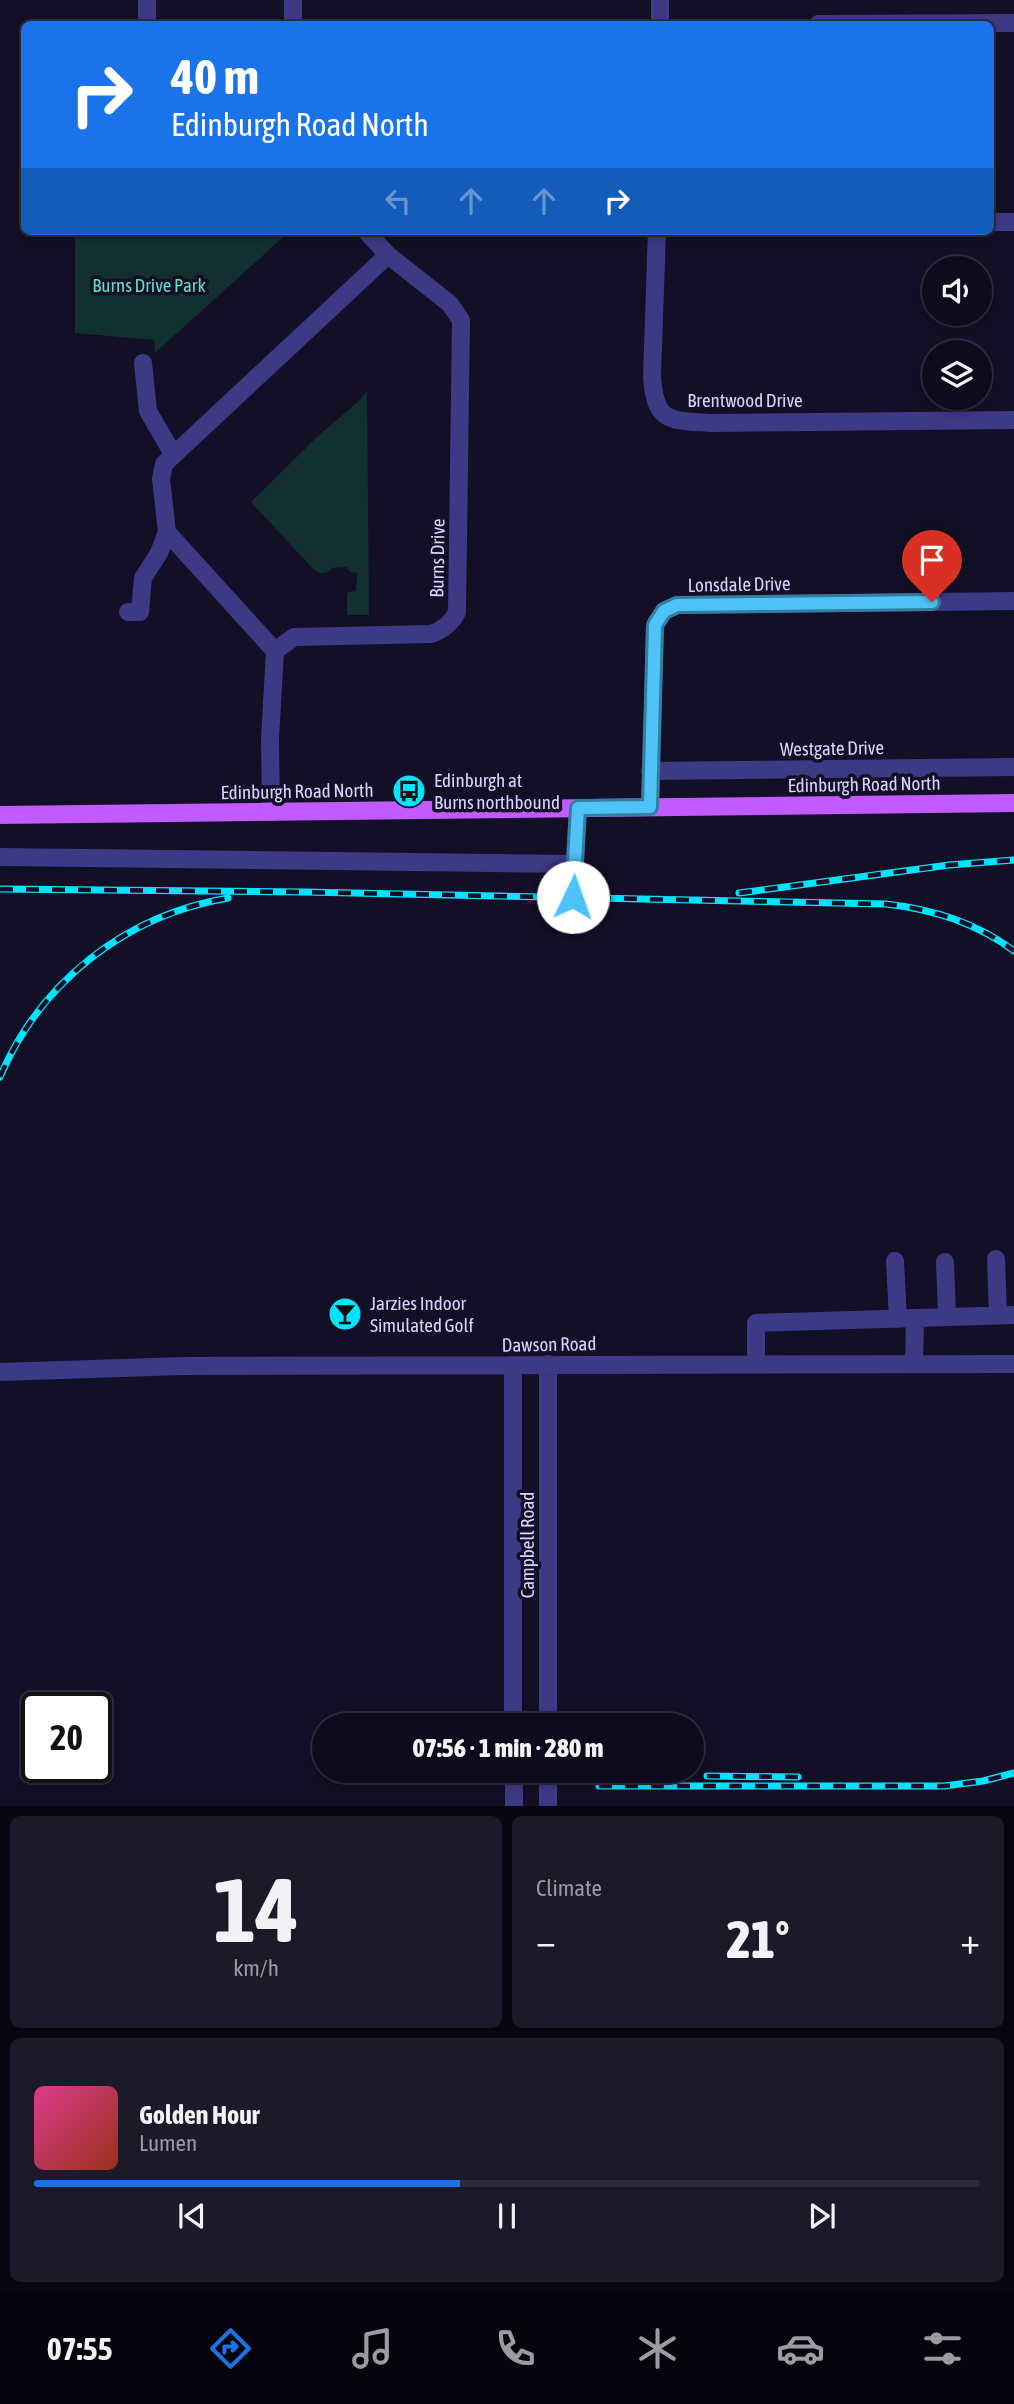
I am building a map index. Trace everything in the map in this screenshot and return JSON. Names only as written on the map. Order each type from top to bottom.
[{"type":"main road","name":"Edinburgh Road North","points":[[0,815],[1014,803]]},
{"type":"street","points":[[147,0],[147,21]]},
{"type":"street","points":[[293,0],[293,21]]},
{"type":"street","points":[[660,0],[660,21]]},
{"type":"street","points":[[994,23],[1014,23]]},
{"type":"street","points":[[994,222],[1014,222]]},
{"type":"street","name":"Burns Drive","points":[[275,651],[293,637],[431,634],[441,631],[457,612],[461,320],[439,294],[388,256],[370,235]]},
{"type":"street","name":"Brentwood Drive","points":[[657,235],[653,398],[661,412],[677,421],[1014,420]]},
{"type":"street","points":[[128,612],[140,612],[142,578],[159,553],[167,532],[161,479],[164,464],[388,256]]},
{"type":"street","points":[[144,363],[148,411],[173,454]]},
{"type":"street","points":[[167,532],[275,651],[270,749],[271,812]]},
{"type":"street","name":"Lonsdale Drive","points":[[650,807],[655,625],[664,611],[677,605],[1014,601]]},
{"type":"street","name":"Westgate Drive","points":[[650,771],[1014,767]]},
{"type":"street","points":[[573,897],[578,808]]},
{"type":"street","points":[[0,857],[575,864]]},
{"type":"street","points":[[755,1364],[756,1323],[1006,1315],[996,1259]]},
{"type":"street","points":[[895,1262],[914,1364]]},
{"type":"street","points":[[945,1262],[947,1317]]},
{"type":"street","name":"Campbell Road","points":[[548,1364],[548,1713]]},
{"type":"street","name":"Dawson Road","points":[[0,1372],[183,1366],[1014,1364]]},
{"type":"street","name":"Campbell Road","points":[[513,1365],[513,1713]]},
{"type":"street","points":[[513,1783],[514,1805]]},
{"type":"street","points":[[548,1783],[548,1805]]},
{"type":"green space","name":"Burns Drive Park","points":[[75,235],[286,235],[155,353],[154,340],[75,333]]},
{"type":"green space","points":[[367,391],[369,615],[347,615],[347,595],[348,592],[356,591],[357,573],[350,572],[346,567],[332,568],[329,572],[320,573],[314,570],[251,502]]},
{"type":"railway","points":[[739,893],[949,865],[1014,860]]},
{"type":"railway","points":[[0,889],[304,892],[886,904],[953,919],[985,933],[1014,951]]},
{"type":"railway","points":[[0,1077],[17,1043],[38,1011],[63,983],[91,958],[122,937],[155,920],[228,898]]},
{"type":"railway","points":[[599,1786],[944,1786],[983,1781],[1014,1773]]},
{"type":"railway","points":[[707,1776],[798,1777]]},
{"type":"place","name":"Edinburgh at Burns northbound","points":[[409,791]]},
{"type":"place","name":"Jarzies Indoor Simulated Golf","points":[[345,1314]]},
{"type":"route","points":[[573,897],[578,808],[650,807],[655,625],[664,611],[677,605],[932,602]]}]
